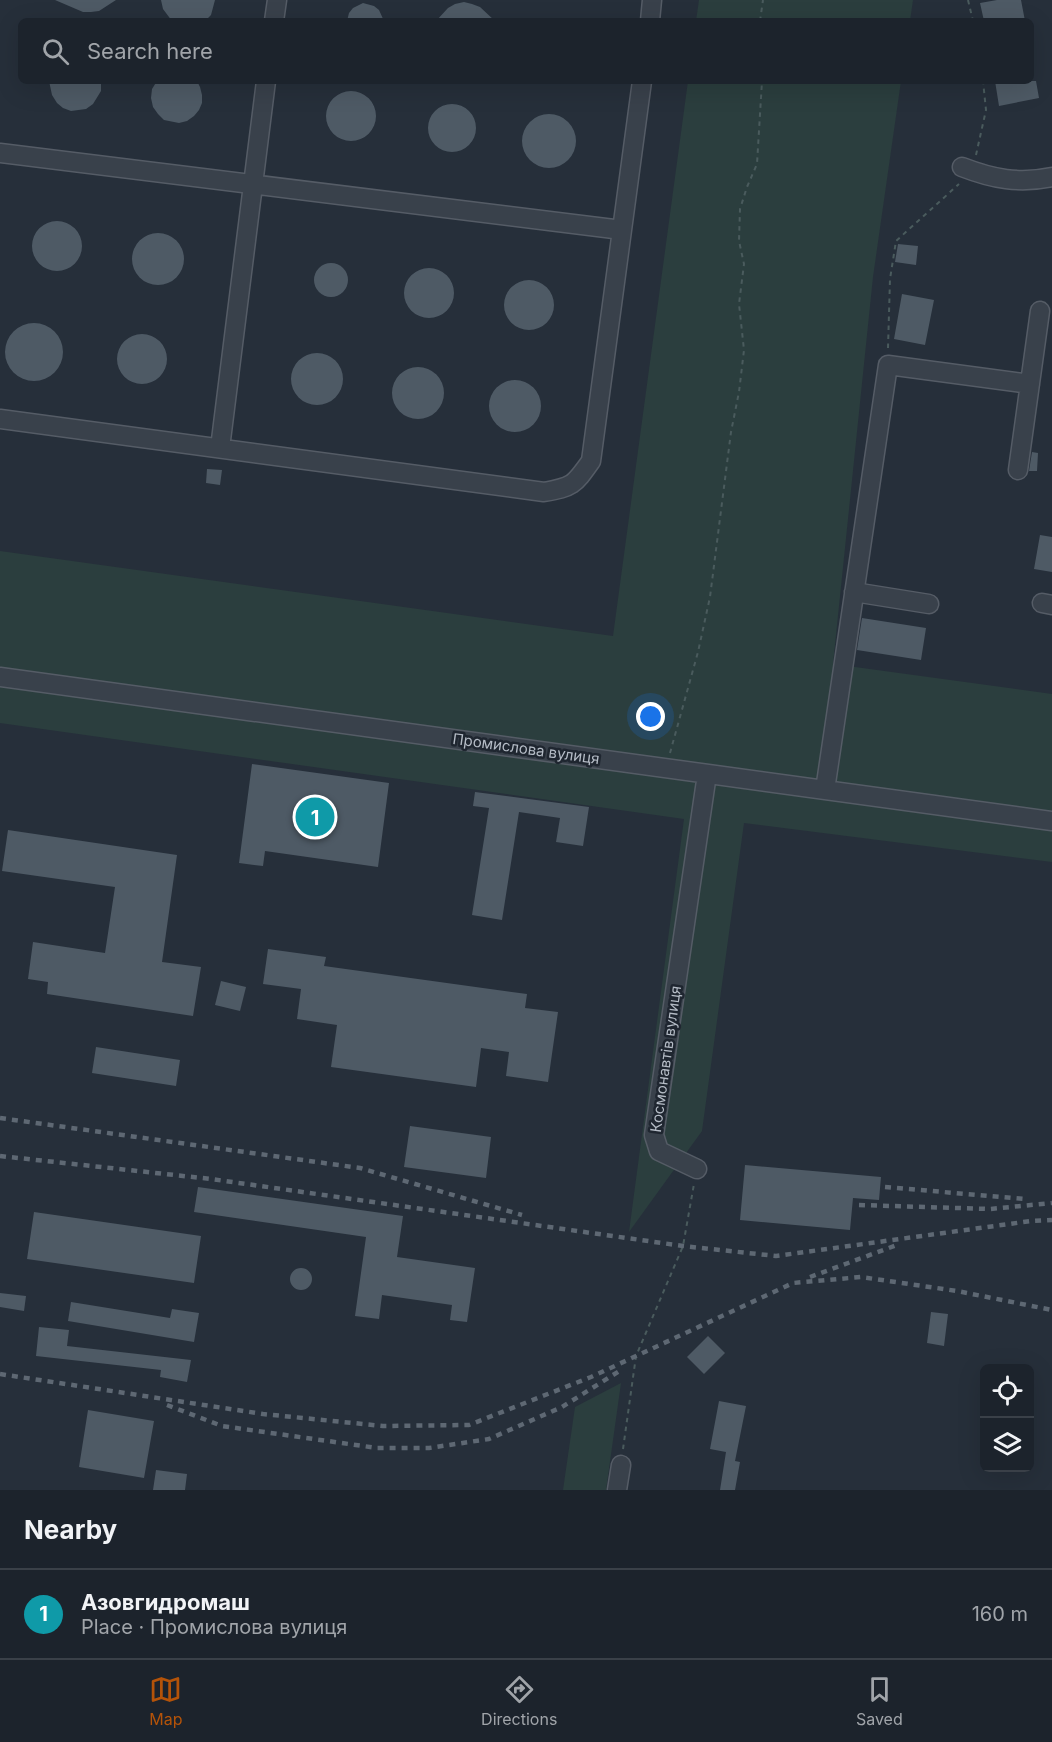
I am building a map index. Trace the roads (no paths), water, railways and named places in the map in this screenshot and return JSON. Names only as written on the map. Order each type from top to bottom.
[{"type":"street","points":[[274,18],[277,0]]},
{"type":"street","points":[[650,18],[652,0]]},
{"type":"street","points":[[220,448],[266,84]]},
{"type":"street","points":[[0,419],[544,492],[567,488],[580,478],[591,462],[642,84]]},
{"type":"street","points":[[0,153],[622,230]]},
{"type":"street","points":[[968,169],[984,176],[1010,180],[1035,181],[1052,177]]},
{"type":"street","points":[[1018,470],[1040,311]]},
{"type":"street","points":[[825,790],[888,365],[1030,384]]},
{"type":"street","points":[[854,592],[929,604]]},
{"type":"street","name":"Промислова вулиця","points":[[0,677],[1052,821]]},
{"type":"street","name":"Космонавтів вулиця","points":[[697,1169],[659,1151],[654,1135],[707,774]]},
{"type":"street","points":[[617,1490],[621,1465]]},
{"type":"railway","points":[[0,1118],[360,1168],[522,1215]]},
{"type":"railway","points":[[0,1156],[211,1179],[683,1246],[776,1256],[1052,1220]]},
{"type":"railway","points":[[885,1187],[1025,1199]]},
{"type":"railway","points":[[859,1205],[990,1209],[1052,1203]]},
{"type":"railway","points":[[810,1277],[897,1245]]},
{"type":"railway","points":[[0,1374],[263,1414],[383,1426],[469,1425],[591,1377],[793,1283],[861,1277],[957,1291],[1052,1310]]},
{"type":"railway","points":[[167,1405],[222,1426],[377,1448],[429,1448],[489,1439],[562,1407],[621,1370]]},
{"type":"place","name":"Азовгидромаш","points":[[315,817]]}]
